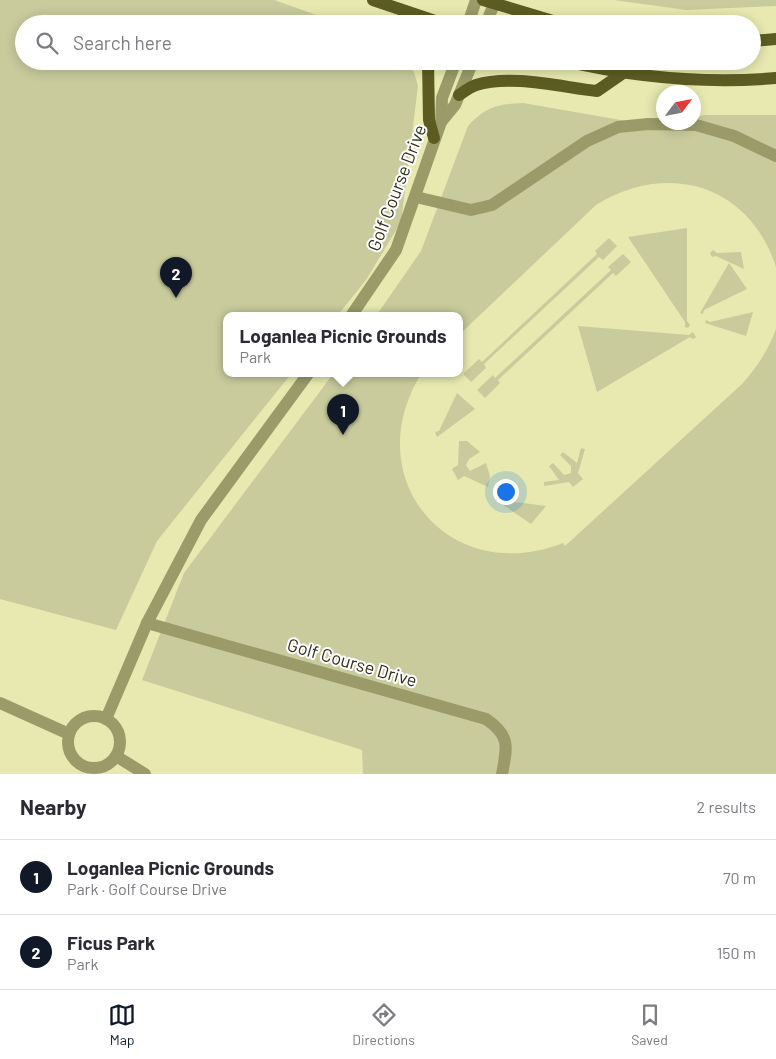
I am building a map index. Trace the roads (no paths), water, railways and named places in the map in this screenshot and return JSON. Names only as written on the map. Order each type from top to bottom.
[{"type":"main road","points":[[373,0],[418,15]]},
{"type":"main road","points":[[488,2],[532,15]]},
{"type":"main road","points":[[404,10],[408,15]]},
{"type":"main road","points":[[761,40],[776,39]]},
{"type":"main road","points":[[428,70],[429,120],[434,138]]},
{"type":"main road","points":[[612,70],[692,79],[776,78]]},
{"type":"main road","points":[[460,95],[474,85],[489,82],[520,82],[597,92],[623,72]]},
{"type":"street","points":[[471,15],[476,0]]},
{"type":"street","points":[[487,15],[488,2]]},
{"type":"street","name":"Golf Course Drive","points":[[441,122],[442,98],[453,70]]},
{"type":"street","name":"Golf Course Drive","points":[[354,312],[396,250],[416,197],[434,138],[441,122],[460,95],[470,70]]},
{"type":"street","points":[[416,197],[471,210],[492,205],[587,141],[618,127],[648,124],[696,125],[734,136],[776,156]]},
{"type":"street","points":[[106,719],[147,623],[201,520],[306,377]]},
{"type":"street","name":"Golf Course Drive","points":[[147,623],[486,719],[501,729],[507,747],[502,774]]},
{"type":"street","points":[[0,703],[69,734]]},
{"type":"street","points":[[99,716],[106,719],[118,731],[120,739],[116,756],[103,767],[86,771],[73,758],[69,750],[69,734],[72,727],[84,717],[99,716]]},
{"type":"street","points":[[116,756],[145,774]]},
{"type":"place","name":"Ficus Park","points":[[176,298]]},
{"type":"place","name":"Loganlea Picnic Grounds","points":[[343,435]]}]
